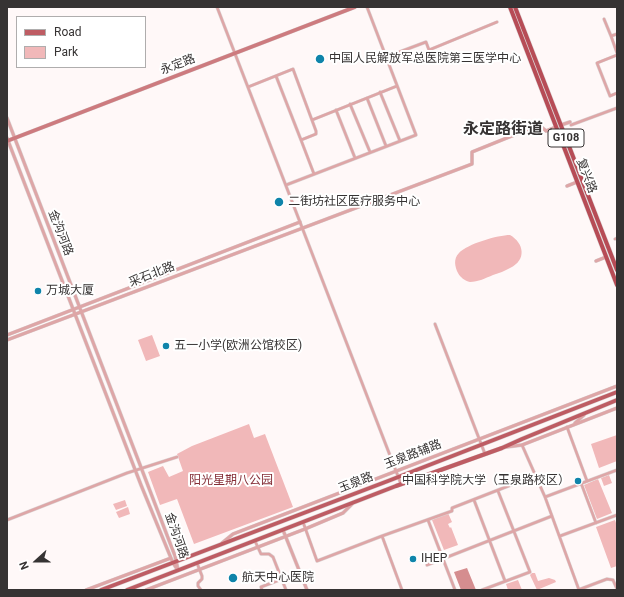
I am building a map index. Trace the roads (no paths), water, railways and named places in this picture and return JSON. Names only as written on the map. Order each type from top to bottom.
[{"type":"highway","name":"复兴路","points":[[510,7],[617,286]]},
{"type":"highway","name":"复兴路","points":[[515,7],[617,270]]},
{"type":"main road","name":"永定路","points":[[7,140],[355,7]]},
{"type":"main road","name":"玉泉路","points":[[101,590],[617,392]]},
{"type":"main road","name":"玉泉路","points":[[126,590],[401,484],[502,448],[617,400]]},
{"type":"main road","points":[[388,481],[392,484],[391,488]]},
{"type":"main road","points":[[185,567],[182,564],[187,557]]},
{"type":"main road","points":[[156,569],[160,573],[156,578]]},
{"type":"street","points":[[217,7],[401,484]]},
{"type":"street","points":[[286,185],[416,135],[367,7]]},
{"type":"street","points":[[604,19],[617,54],[597,63],[610,96],[617,93]]},
{"type":"street","points":[[386,57],[426,42],[429,50],[497,22]]},
{"type":"street","points":[[611,36],[617,34]]},
{"type":"street","points":[[248,87],[293,69],[316,130],[316,134],[301,140]]},
{"type":"street","points":[[276,76],[314,174]]},
{"type":"street","points":[[312,120],[397,86]]},
{"type":"street","points":[[380,92],[400,141]]},
{"type":"street","points":[[367,98],[386,146]]},
{"type":"street","points":[[350,104],[370,152]]},
{"type":"street","points":[[561,125],[571,124],[617,108]]},
{"type":"street","points":[[336,110],[355,158]]},
{"type":"street","name":"金沟河路","points":[[7,118],[142,468],[178,570]]},
{"type":"street","name":"采石北路","points":[[7,340],[472,164],[472,152],[539,125],[546,131],[556,127]]},
{"type":"street","name":"金沟河路","points":[[7,140],[157,527],[171,558],[175,562]]},
{"type":"street","points":[[567,186],[577,182]]},
{"type":"street","name":"采石北路","points":[[7,335],[300,222]]},
{"type":"street","points":[[596,261],[606,257]]},
{"type":"street","points":[[435,324],[485,454]]},
{"type":"street","name":"玉泉路辅路","points":[[219,545],[233,534],[617,386]]},
{"type":"street","points":[[502,448],[522,445],[617,408]]},
{"type":"street","points":[[573,425],[585,414]]},
{"type":"street","points":[[567,427],[587,481]]},
{"type":"street","points":[[522,445],[534,476],[545,497],[578,590],[607,579],[613,580],[617,589]]},
{"type":"street","points":[[7,519],[136,470],[177,457]]},
{"type":"street","points":[[545,497],[617,470]]},
{"type":"street","points":[[303,522],[317,561],[452,511],[452,508],[534,476]]},
{"type":"street","points":[[581,483],[596,523]]},
{"type":"street","points":[[482,590],[530,572],[498,491]]},
{"type":"street","points":[[474,500],[505,582]]},
{"type":"street","points":[[146,590],[286,537],[343,512],[352,504]]},
{"type":"street","points":[[560,536],[617,515]]},
{"type":"street","points":[[427,565],[552,516]]},
{"type":"street","points":[[428,520],[455,590]]},
{"type":"street","points":[[283,530],[307,590]]},
{"type":"street","points":[[382,536],[402,590]]},
{"type":"street","points":[[255,541],[261,554],[272,555],[286,590]]},
{"type":"street","points":[[86,590],[171,558]]},
{"type":"street","points":[[197,563],[202,579],[198,582],[200,589]]},
{"type":"street","points":[[262,590],[261,587],[282,579]]},
{"type":"place","name":"中国人民解放军总医院第三医学中心","points":[[320,59]]},
{"type":"place","name":"二街坊社区医疗服务中心","points":[[279,202]]},
{"type":"place","name":"万城大厦","points":[[38,291]]},
{"type":"place","name":"五一小学(欧洲公馆校区)","points":[[166,346]]},
{"type":"place","name":"中国科学院大学（玉泉路校区）","points":[[578,481]]},
{"type":"place","name":"IHEP","points":[[413,559]]},
{"type":"place","name":"航天中心医院","points":[[233,578]]},
{"type":"district","name":"永定路街道","points":[[503,130]]},
{"type":"park label","name":"阳光星期八公园","points":[[231,481]]}]
